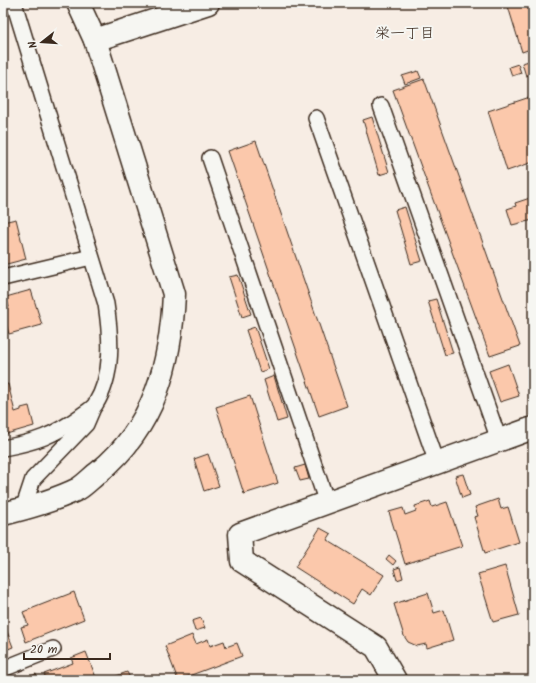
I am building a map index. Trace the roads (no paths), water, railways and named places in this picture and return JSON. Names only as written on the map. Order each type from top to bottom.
[{"type":"street","points":[[13,512],[78,488],[117,457],[149,410],[165,368],[172,332],[174,294],[95,40],[78,3]]},
{"type":"street","points":[[95,40],[208,3]]},
{"type":"street","points":[[395,680],[376,647],[242,561],[240,534],[533,428]]},
{"type":"lane","points":[[11,8],[106,304],[110,333],[107,378],[86,424],[34,479],[13,512]]},
{"type":"lane","points":[[381,106],[500,440]]},
{"type":"lane","points":[[316,118],[438,463]]},
{"type":"lane","points":[[210,158],[327,503]]},
{"type":"lane","points":[[3,278],[91,257]]},
{"type":"lane","points":[[3,448],[35,442],[62,430],[94,406]]},
{"type":"lane","points":[[3,669],[53,649]]},
{"type":"district","name":"栄一丁目","points":[[405,33]]}]
